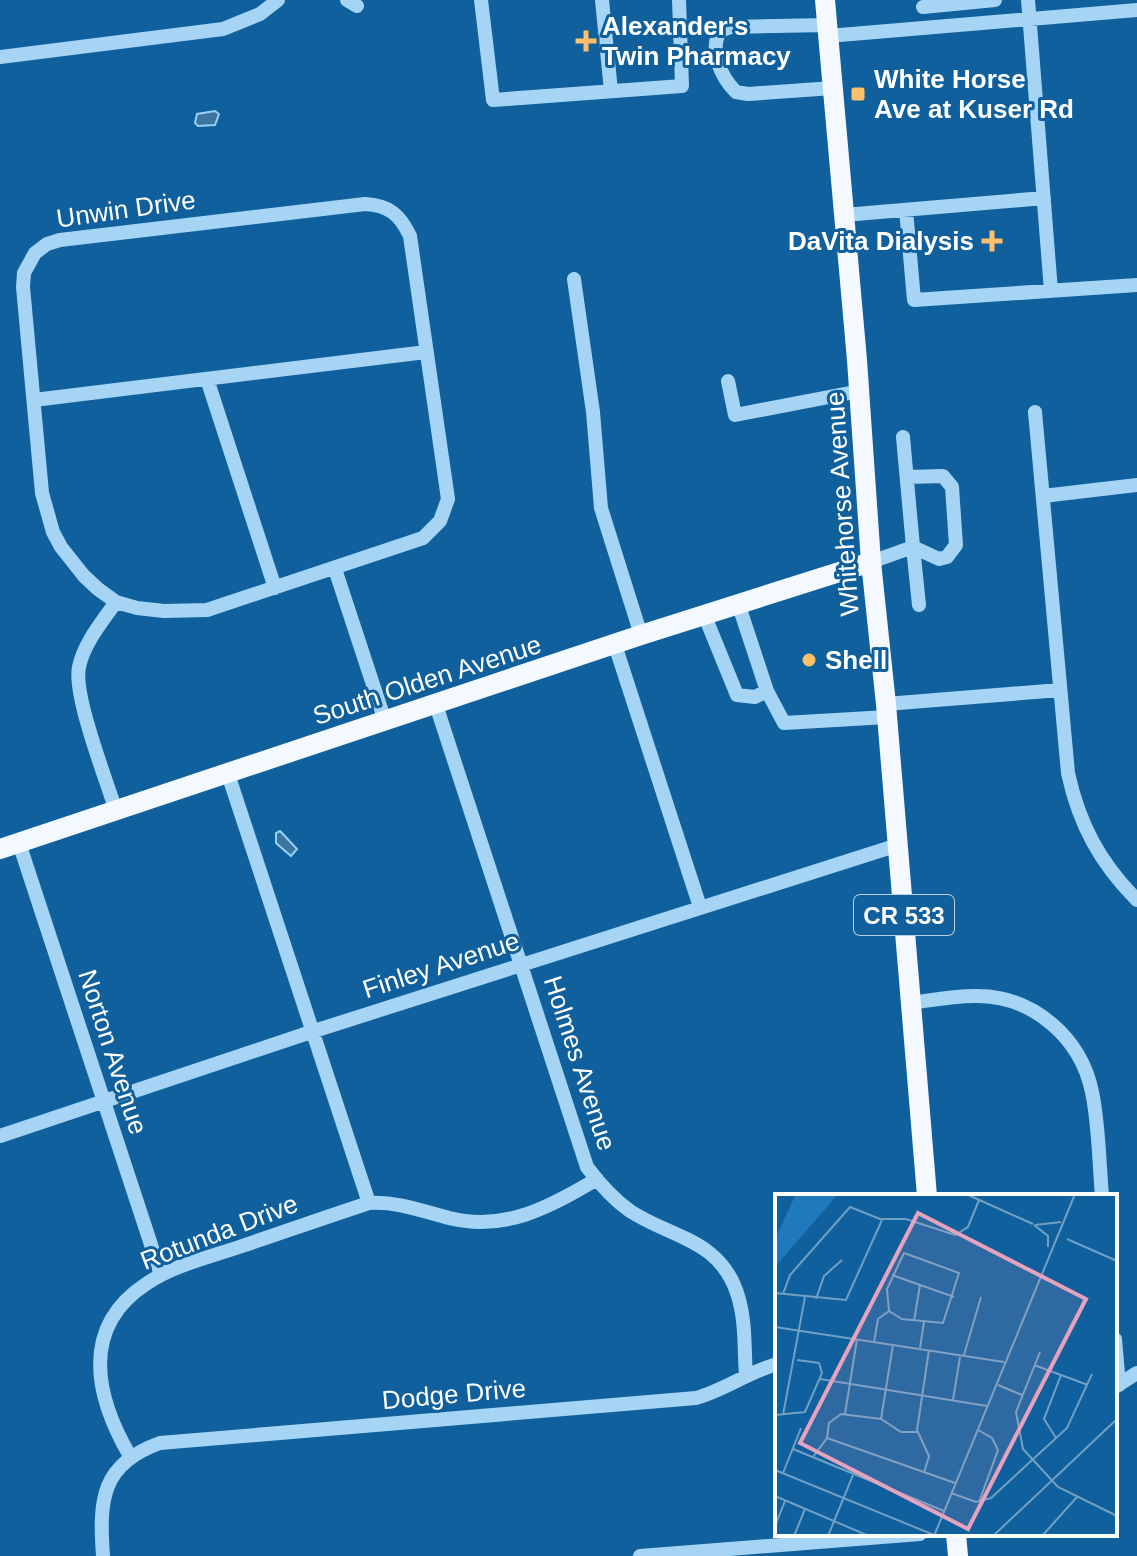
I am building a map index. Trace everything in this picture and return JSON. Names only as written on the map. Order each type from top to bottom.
[{"type":"main road","name":"Whitehorse Avenue","points":[[825,0],[927,1194]]},
{"type":"main road","name":"South Olden Avenue","points":[[10,846],[704,614],[871,562]]},
{"type":"main road","points":[[956,1536],[958,1556]]},
{"type":"street","points":[[0,57],[223,29],[260,14],[278,0]]},
{"type":"street","points":[[481,0],[493,100],[682,86],[679,0]]},
{"type":"street","points":[[602,0],[611,91]]},
{"type":"street","points":[[914,29],[923,3],[995,0]]},
{"type":"street","points":[[1028,0],[1051,291]]},
{"type":"street","points":[[833,88],[748,94],[736,92],[723,76],[715,46],[720,31],[731,27],[914,29],[1137,10]]},
{"type":"street","points":[[844,215],[1044,198]]},
{"type":"street","name":"Unwin Drive","points":[[378,204],[398,215],[410,236],[448,499],[445,511],[423,538],[207,610],[187,612],[137,608],[116,602],[84,576],[53,532],[42,493],[34,400],[24,273],[35,253],[47,244],[60,240],[378,204]]},
{"type":"street","points":[[906,210],[914,300],[1137,285]]},
{"type":"street","points":[[574,279],[593,412],[599,499],[641,635]]},
{"type":"street","points":[[34,400],[426,352]]},
{"type":"street","points":[[207,379],[275,588]]},
{"type":"street","points":[[728,381],[735,415],[860,391]]},
{"type":"street","points":[[1035,412],[1068,773],[1082,822],[1108,869],[1137,900]]},
{"type":"street","points":[[903,437],[919,605]]},
{"type":"street","points":[[871,562],[913,547],[939,559],[951,553],[956,545],[952,487],[943,476],[907,477]]},
{"type":"street","points":[[1043,496],[1137,485]]},
{"type":"street","points":[[335,569],[385,721]]},
{"type":"street","points":[[116,602],[87,645],[77,681],[116,811]]},
{"type":"street","points":[[738,603],[767,691],[784,723],[1060,690]]},
{"type":"street","points":[[704,614],[737,695],[755,697],[767,691]]},
{"type":"street","points":[[615,645],[700,907]]},
{"type":"street","name":"Holmes Avenue","points":[[436,705],[523,964],[581,1152],[597,1179],[632,1212],[686,1236],[702,1247],[728,1275],[742,1314],[746,1376]]},
{"type":"street","points":[[228,774],[369,1203]]},
{"type":"street","name":"Finley Avenue","points":[[0,1136],[311,1032],[898,845]]},
{"type":"street","name":"Norton Avenue","points":[[10,846],[104,1101],[161,1275]]},
{"type":"street","points":[[911,1003],[959,997],[997,997],[1037,1013],[1060,1031],[1079,1056],[1093,1095],[1102,1194]]},
{"type":"street","name":"Rotunda Drive","points":[[130,1456],[106,1410],[98,1371],[100,1354],[114,1318],[125,1302],[161,1275],[369,1203],[388,1202],[453,1219],[481,1222],[509,1219],[553,1206],[597,1179]]},
{"type":"street","name":"Dodge Drive","points":[[130,1456],[170,1441],[696,1398],[716,1393],[775,1365]]},
{"type":"street","points":[[1117,1386],[1137,1373]]},
{"type":"street","points":[[103,1556],[101,1507],[112,1479],[130,1456]]},
{"type":"street","points":[[640,1556],[895,1536]]},
{"type":"water","points":[[215,111],[219,114],[215,125],[198,126],[195,123],[197,114]]},
{"type":"water","points":[[280,831],[297,849],[291,856],[276,843],[276,833]]},
{"type":"place","name":"Alexander's Twin Pharmacy","points":[[586,41]]},
{"type":"place","name":"White Horse Ave at Kuser Rd","points":[[858,94]]},
{"type":"place","name":"DaVita Dialysis","points":[[992,241]]},
{"type":"place","name":"Shell","points":[[809,660]]}]
